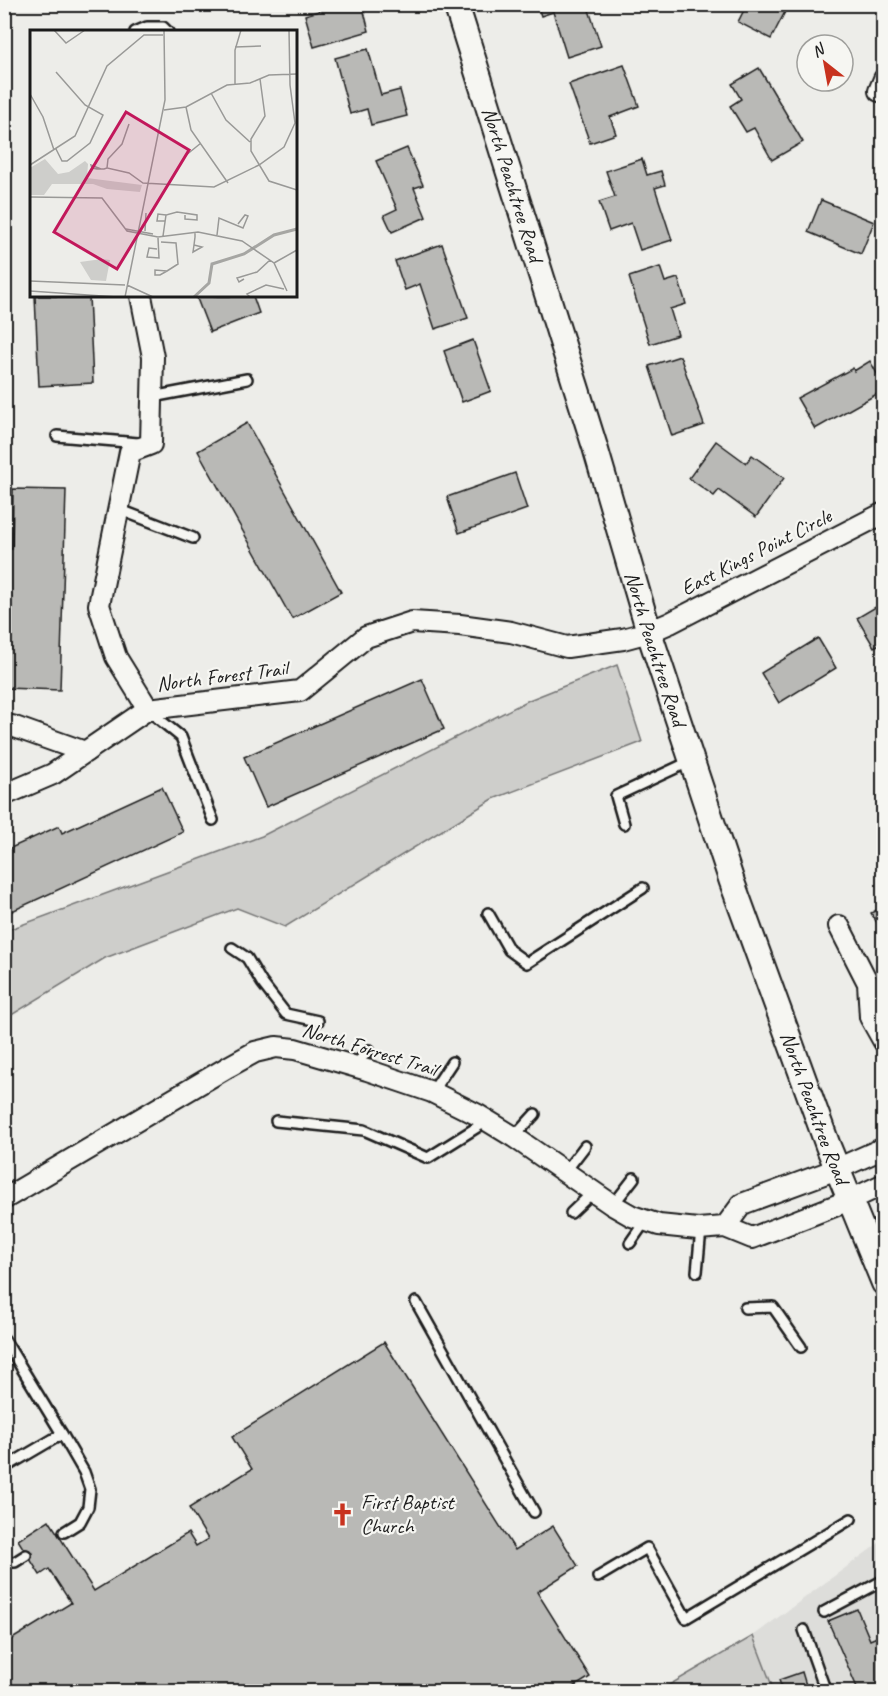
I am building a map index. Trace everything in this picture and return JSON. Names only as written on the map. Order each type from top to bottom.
[{"type":"street","name":"North Peachtree Road","points":[[456,4],[595,447],[649,632],[732,882],[837,1169],[884,1282]]},
{"type":"street","points":[[141,297],[153,357],[151,444]]},
{"type":"street","name":"North Forest Trail","points":[[151,444],[130,452],[99,605],[116,657],[148,709],[300,691],[366,637],[411,622],[460,625],[501,631],[567,647],[623,639],[649,632]]},
{"type":"street","name":"East Kings Point Circle","points":[[649,632],[884,513]]},
{"type":"street","points":[[4,795],[53,774],[148,709]]},
{"type":"street","points":[[4,726],[12,726],[86,752]]},
{"type":"street","points":[[838,926],[868,983],[870,1017],[884,1042]]},
{"type":"street","name":"North Forrest Trail","points":[[4,1199],[255,1052],[276,1047],[295,1049],[354,1066],[432,1092],[514,1137],[613,1205],[632,1216],[659,1225],[700,1229],[724,1227],[752,1238],[850,1200],[884,1184]]},
{"type":"street","points":[[724,1227],[742,1204],[837,1169],[884,1148]]},
{"type":"lane","points":[[140,30],[147,27],[164,27],[166,30]]},
{"type":"lane","points":[[152,396],[247,379]]},
{"type":"lane","points":[[57,436],[151,444]]},
{"type":"lane","points":[[118,509],[193,538]]},
{"type":"lane","points":[[148,709],[181,737],[213,820]]},
{"type":"lane","points":[[624,824],[616,796],[693,760]]},
{"type":"lane","points":[[488,913],[509,950],[527,963],[643,888]]},
{"type":"lane","points":[[232,948],[247,958],[262,983],[286,1014],[318,1021]]},
{"type":"lane","points":[[354,1066],[369,1050]]},
{"type":"lane","points":[[432,1092],[452,1062]]},
{"type":"lane","points":[[514,1137],[535,1114]]},
{"type":"lane","points":[[276,1121],[364,1130],[428,1158],[487,1121]]},
{"type":"lane","points":[[565,1172],[585,1146]]},
{"type":"lane","points":[[613,1205],[634,1178]]},
{"type":"lane","points":[[571,1213],[593,1192]]},
{"type":"lane","points":[[630,1243],[646,1220]]},
{"type":"lane","points":[[697,1272],[700,1229]]},
{"type":"lane","points":[[416,1302],[534,1512]]},
{"type":"lane","points":[[745,1308],[772,1307],[801,1347]]},
{"type":"lane","points":[[4,1339],[84,1472],[90,1489],[88,1507],[80,1522],[64,1532]]},
{"type":"lane","points":[[4,1468],[62,1434]]},
{"type":"lane","points":[[598,1577],[647,1548],[686,1618],[851,1519]]},
{"type":"lane","points":[[4,1562],[15,1562],[26,1555]]},
{"type":"lane","points":[[825,1612],[884,1580]]},
{"type":"lane","points":[[804,1630],[826,1692]]},
{"type":"shaded area","points":[[617,665],[642,742],[493,799],[285,927],[237,908],[105,958],[5,1019],[5,931],[262,836],[529,700]]},
{"type":"shaded area","points":[[883,1540],[883,1691],[774,1691],[753,1636]]},
{"type":"shaded area","points":[[753,1636],[774,1691],[664,1691],[664,1688]]},
{"type":"building","points":[[317,4],[362,4],[369,31],[314,47],[305,15],[319,11]]},
{"type":"building","points":[[537,4],[587,4],[601,46],[567,57],[553,12],[541,16]]},
{"type":"building","points":[[747,4],[789,4],[771,39],[738,22]]},
{"type":"building","points":[[368,49],[381,95],[400,90],[407,116],[371,125],[367,109],[350,114],[335,58]]},
{"type":"building","points":[[624,65],[639,106],[610,117],[616,134],[590,143],[569,84]]},
{"type":"building","points":[[759,68],[803,142],[772,160],[754,128],[746,132],[730,106],[741,99],[732,84]]},
{"type":"building","points":[[407,148],[423,185],[414,188],[426,217],[392,232],[384,215],[397,209],[376,161]]},
{"type":"building","points":[[642,159],[647,175],[661,171],[665,185],[655,188],[672,240],[640,250],[631,223],[609,231],[599,202],[615,197],[606,171]]},
{"type":"building","points":[[821,200],[874,222],[861,254],[808,232]]},
{"type":"building","points":[[442,244],[468,318],[435,329],[420,284],[405,290],[395,261]]},
{"type":"building","points":[[660,267],[665,282],[678,278],[686,304],[670,309],[678,335],[650,344],[629,277]]},
{"type":"building","points":[[35,297],[89,297],[93,383],[39,386]]},
{"type":"building","points":[[196,297],[253,297],[259,313],[210,332]]},
{"type":"building","points":[[473,340],[491,391],[462,402],[444,351]]},
{"type":"building","points":[[680,356],[704,425],[672,436],[649,366]]},
{"type":"building","points":[[870,361],[884,390],[815,429],[797,398]]},
{"type":"building","points":[[247,423],[341,592],[292,619],[198,451]]},
{"type":"building","points":[[716,441],[746,463],[752,455],[784,478],[756,517],[719,490],[714,496],[689,478]]},
{"type":"building","points":[[515,473],[527,509],[459,533],[447,497]]},
{"type":"building","points":[[13,489],[66,490],[60,690],[5,688]]},
{"type":"building","points":[[884,602],[884,642],[874,647],[857,618]]},
{"type":"building","points":[[818,638],[836,668],[779,703],[761,673]]},
{"type":"building","points":[[422,679],[444,729],[266,807],[244,757]]},
{"type":"building","points":[[162,787],[183,832],[10,912],[4,899],[4,851],[59,826],[62,833]]},
{"type":"building","points":[[884,906],[884,934],[871,913]]},
{"type":"building","name":"First Baptist Church","points":[[384,1342],[515,1550],[553,1526],[578,1566],[537,1592],[590,1677],[566,1692],[4,1692],[4,1644],[71,1603],[49,1569],[40,1575],[18,1540],[49,1520],[94,1591],[188,1533],[196,1546],[208,1539],[189,1508],[252,1469],[232,1437]]},
{"type":"building","points":[[857,1609],[870,1640],[884,1634],[884,1692],[859,1692],[828,1621]]},
{"type":"building","points":[[802,1672],[808,1692],[783,1692],[779,1680]]},
{"type":"place","name":"First Baptist Church","points":[[343,1514]]}]
